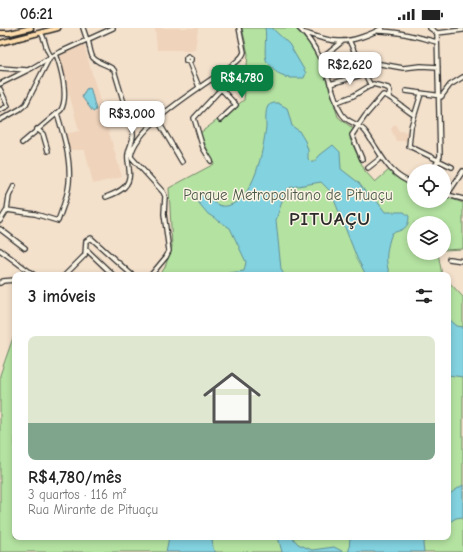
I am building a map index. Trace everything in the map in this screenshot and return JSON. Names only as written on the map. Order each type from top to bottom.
[{"type":"main road","points":[[0,33],[10,33],[30,28],[41,33]]},
{"type":"main road","points":[[0,43],[58,28]]},
{"type":"street","points":[[83,28],[94,59],[114,70],[124,99],[134,137],[128,154],[130,172],[128,183],[119,192],[106,197]]},
{"type":"street","points":[[0,84],[28,70],[51,56],[112,28]]},
{"type":"street","points":[[154,272],[169,251],[164,214],[165,196],[132,158],[131,154],[140,138],[157,119],[212,79],[244,53],[239,28]]},
{"type":"street","points":[[299,28],[311,41],[321,59],[337,102],[338,109],[344,118],[358,126],[366,133],[382,157],[398,176],[407,180]]},
{"type":"street","points":[[304,32],[331,40],[343,41],[377,31],[382,28]]},
{"type":"street","points":[[430,28],[437,33],[461,30]]},
{"type":"street","points":[[377,31],[391,31],[437,42]]},
{"type":"street","points":[[41,33],[51,56]]},
{"type":"street","points":[[436,164],[438,160],[440,96],[437,33]]},
{"type":"street","points":[[349,40],[358,60]]},
{"type":"street","points":[[321,59],[343,41]]},
{"type":"street","points":[[22,143],[63,106],[64,92],[62,75],[56,54]]},
{"type":"street","points":[[0,120],[26,104],[51,56]]},
{"type":"street","points":[[324,67],[347,61],[358,60],[403,68],[421,66],[438,67]]},
{"type":"street","points":[[365,61],[365,74],[372,85]]},
{"type":"street","points":[[190,62],[199,87]]},
{"type":"street","points":[[0,68],[28,70]]},
{"type":"street","points":[[330,84],[365,74]]},
{"type":"street","points":[[440,96],[450,85],[463,77]]},
{"type":"street","points":[[212,79],[236,105],[220,120]]},
{"type":"street","points":[[337,102],[353,96],[372,85],[388,88],[390,91],[389,96]]},
{"type":"street","points":[[0,89],[8,106],[0,110]]},
{"type":"street","points":[[211,161],[202,144],[194,118],[221,89]]},
{"type":"street","points":[[406,91],[440,96]]},
{"type":"street","points":[[421,94],[414,115],[409,137],[409,146],[452,167]]},
{"type":"street","points":[[362,159],[352,134],[384,95],[389,96],[414,115]]},
{"type":"street","points":[[7,210],[35,214],[58,221],[68,191],[69,175],[68,152],[57,113]]},
{"type":"street","points":[[157,119],[182,162]]},
{"type":"street","points":[[37,129],[43,134],[48,151]]},
{"type":"street","points":[[368,168],[382,157]]},
{"type":"street","points":[[451,188],[463,171]]},
{"type":"street","points":[[0,221],[7,210],[9,196],[14,186]]},
{"type":"street","points":[[451,196],[463,199]]},
{"type":"street","points":[[0,229],[25,248]]},
{"type":"street","points":[[68,272],[85,255],[85,243],[87,239],[93,238],[129,272]]},
{"type":"street","points":[[86,249],[110,272]]},
{"type":"street","points":[[0,250],[30,272]]},
{"type":"street","points":[[451,259],[463,261]]},
{"type":"street","points":[[0,283],[12,280]]},
{"type":"shaded area","points":[[155,28],[198,28],[195,50],[157,50]]},
{"type":"shaded area","points":[[83,42],[122,177],[93,184],[85,150],[70,150],[65,134],[79,131],[59,55]]},
{"type":"shaded area","points":[[395,124],[399,131],[409,132],[407,141],[396,141],[391,129]]},
{"type":"green space","name":"Parque Metropolitano de Pituaçu","points":[[242,28],[295,28],[311,45],[323,68],[338,117],[355,130],[350,139],[365,171],[375,182],[389,170],[400,180],[407,182],[407,208],[451,208],[451,199],[463,203],[463,249],[451,250],[451,216],[407,216],[407,260],[439,260],[441,272],[162,272],[172,247],[169,188],[214,164],[200,133],[244,100],[248,54]]},
{"type":"green space","points":[[451,284],[463,297],[463,552],[0,552],[0,375],[12,341],[12,540],[451,540]]},
{"type":"water","points":[[265,28],[272,28],[289,44],[306,73],[304,78],[289,78],[288,76],[285,78],[285,76],[276,72],[267,62],[265,55]]},
{"type":"water","points":[[89,88],[91,90],[96,110],[93,112],[82,97],[86,89]]},
{"type":"water","points":[[278,103],[287,108],[292,126],[299,131],[305,141],[308,150],[308,159],[311,162],[314,162],[320,155],[333,145],[340,152],[341,169],[359,183],[368,196],[376,200],[385,212],[404,212],[409,216],[407,216],[407,225],[402,230],[392,233],[390,238],[387,259],[389,272],[364,272],[357,258],[331,192],[321,182],[292,187],[287,189],[284,195],[276,220],[282,272],[236,272],[244,271],[246,262],[230,228],[208,214],[198,202],[200,195],[207,197],[216,204],[227,206],[237,202],[244,194],[251,184],[260,161],[268,106]]},
{"type":"water","points":[[451,321],[457,326],[463,327],[463,377],[451,375]]},
{"type":"water","points":[[463,485],[463,517],[456,518],[451,521],[451,493]]},
{"type":"water","points":[[168,540],[212,540],[213,549],[216,552],[166,552]]},
{"type":"water","points":[[279,540],[295,540],[298,544],[312,550],[334,547],[344,552],[282,552]]},
{"type":"water","points":[[350,540],[426,540],[423,545],[424,552],[346,552],[349,551]]},
{"type":"district","name":"PITUAÇU","points":[[330,218]]}]
